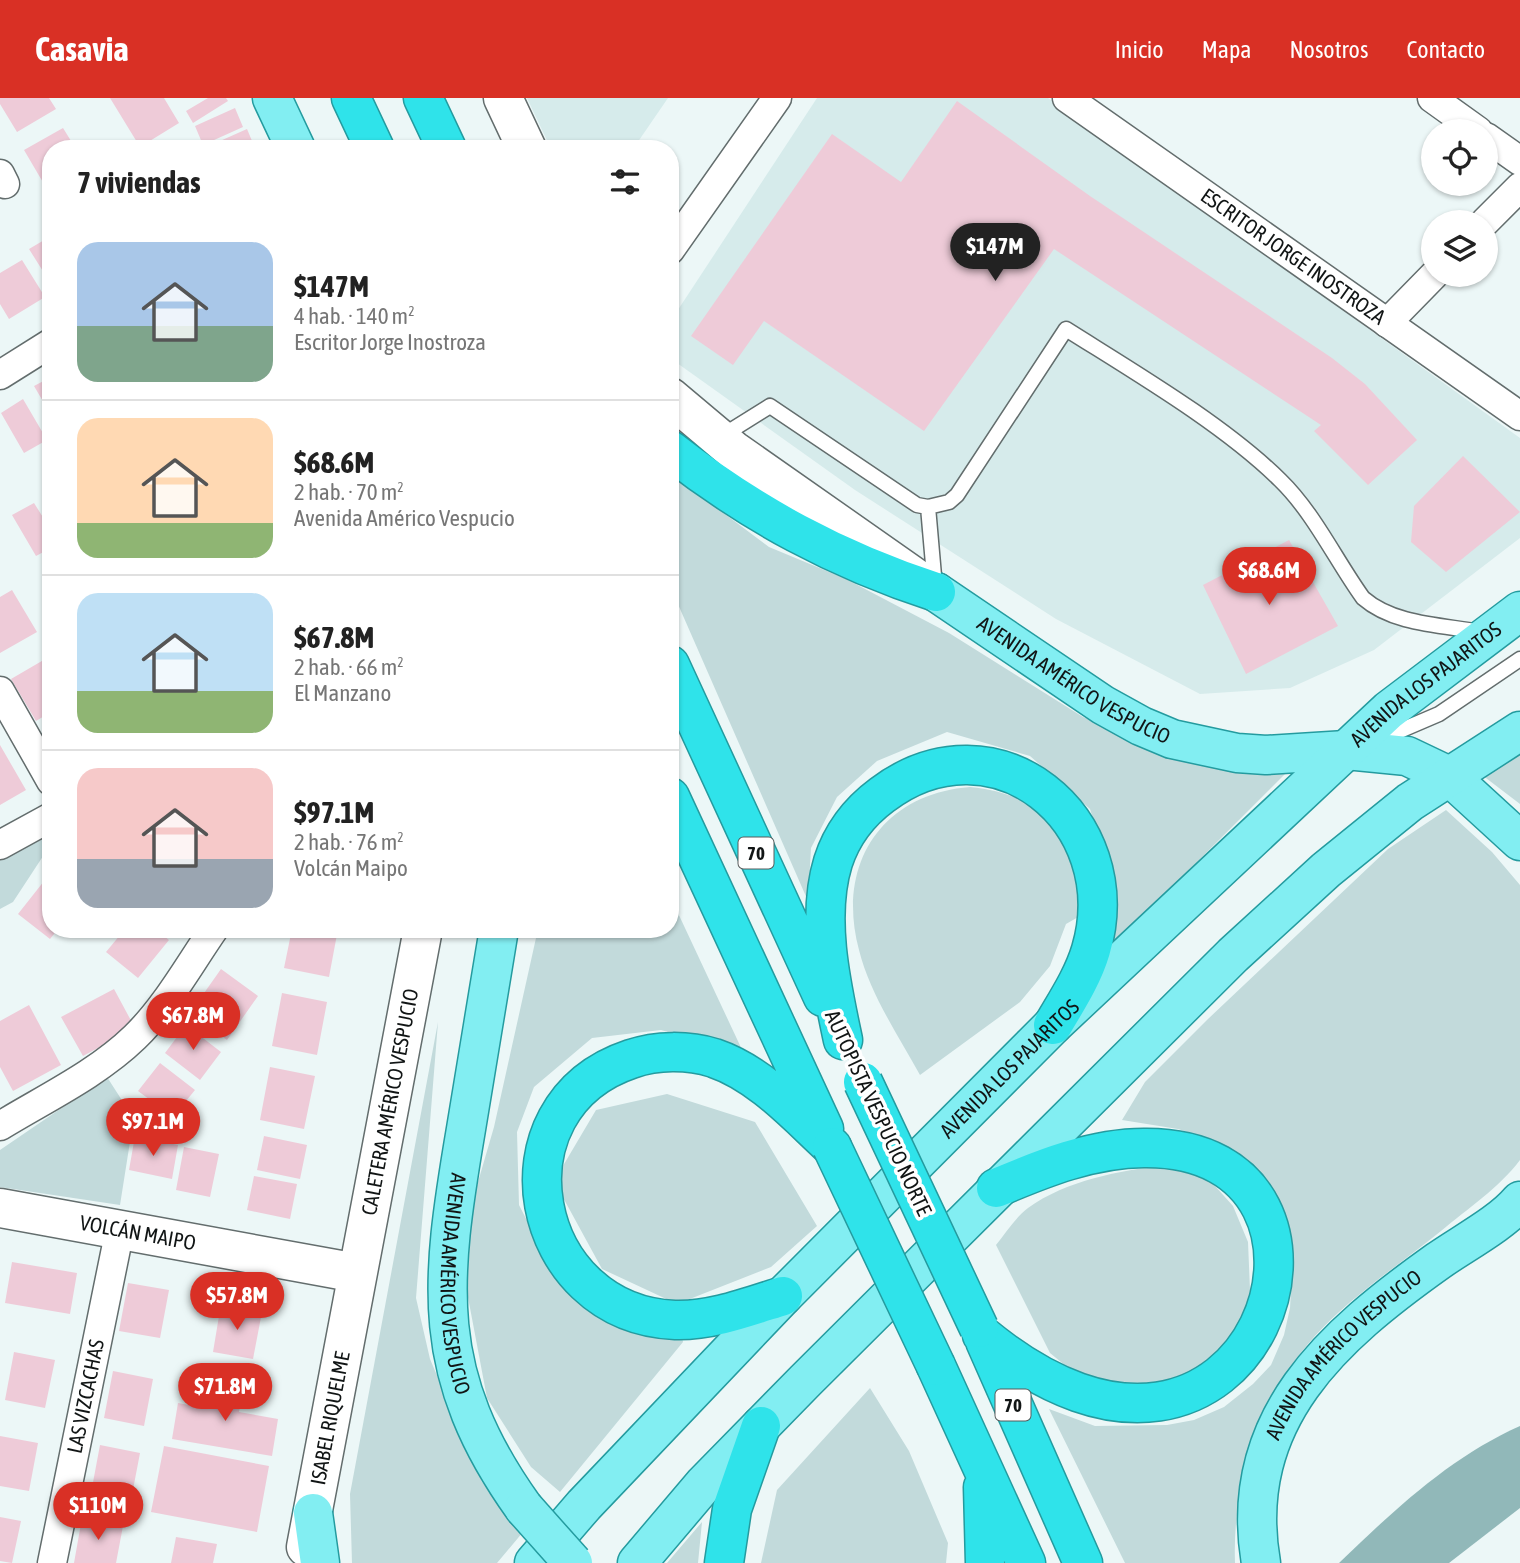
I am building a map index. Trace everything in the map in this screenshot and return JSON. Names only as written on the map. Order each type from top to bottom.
[{"type":"highway","points":[[351,98],[371,140]]},
{"type":"highway","points":[[423,98],[443,140]]},
{"type":"highway","points":[[679,457],[745,505],[810,542],[874,570],[936,592]]},
{"type":"highway","name":"AUTOPISTA VESPUCIO NORTE","points":[[679,685],[980,1331],[1083,1563]]},
{"type":"highway","points":[[843,1040],[835,1004],[827,933],[829,879],[839,845],[858,817],[888,790],[908,779],[948,767],[986,768],[1032,783],[1068,813],[1090,852],[1098,893],[1095,932],[1085,966],[1053,1026]]},
{"type":"highway","name":"70","points":[[679,817],[817,1126],[936,1366],[1026,1563]]},
{"type":"highway","points":[[783,1296],[700,1319],[654,1318],[621,1307],[590,1288],[564,1259],[547,1222],[541,1175],[549,1137],[566,1105],[605,1070],[639,1056],[676,1052],[715,1059],[748,1075],[817,1126]]},
{"type":"highway","points":[[980,1331],[1025,1370],[1069,1394],[1111,1407],[1160,1408],[1203,1394],[1234,1372],[1260,1334],[1274,1285],[1272,1242],[1265,1220],[1254,1200],[1227,1172],[1198,1157],[1160,1149],[1114,1150],[1051,1166],[996,1188]]},
{"type":"highway","points":[[724,1563],[732,1509],[761,1426]]},
{"type":"highway","points":[[979,1457],[984,1491],[985,1563]]},
{"type":"main road","points":[[272,98],[292,140]]},
{"type":"main road","name":"AVENIDA AMÉRICO VESPUCIO","points":[[936,592],[1103,705],[1172,739],[1205,748],[1266,755],[1346,750],[1407,756],[1449,776],[1520,841]]},
{"type":"main road","name":"AVENIDA LOS PAJARITOS","points":[[534,1563],[584,1505],[783,1296],[1053,1026],[1399,701],[1520,611]]},
{"type":"main road","points":[[636,1563],[687,1502],[996,1188],[1279,912],[1368,836],[1449,776],[1520,731]]},
{"type":"main road","name":"AVENIDA AMÉRICO VESPUCIO","points":[[498,938],[446,1254],[450,1338],[469,1412],[493,1464],[524,1508],[573,1563]]},
{"type":"main road","name":"AVENIDA AMÉRICO VESPUCIO","points":[[1261,1563],[1258,1524],[1266,1462],[1280,1422],[1310,1371],[1335,1342],[1371,1310],[1519,1204]]},
{"type":"main road","points":[[313,1513],[320,1563]]},
{"type":"street","points":[[503,98],[523,140]]},
{"type":"street","points":[[679,237],[777,98]]},
{"type":"street","name":"ESCRITOR JORGE INOSTROZA","points":[[1067,98],[1520,416]]},
{"type":"street","points":[[1432,98],[1461,119]]},
{"type":"street","points":[[1498,145],[1520,161]]},
{"type":"street","points":[[1497,210],[1520,187]]},
{"type":"street","points":[[1387,323],[1422,287]]},
{"type":"street","points":[[0,375],[42,348]]},
{"type":"street","name":"AVENIDA AMÉRICO VESPUCIO","points":[[679,405],[717,438],[936,592]]},
{"type":"street","points":[[0,691],[42,765]]},
{"type":"street","points":[[0,845],[42,822]]},
{"type":"street","points":[[0,1126],[94,1068],[134,1038],[153,1018],[208,938]]},
{"type":"street","name":"CALETERA AMÉRICO VESPUCIO","points":[[357,1273],[421,938]]},
{"type":"street","name":"VOLCÁN MAIPO","points":[[0,1208],[357,1273]]},
{"type":"street","name":"LAS VIZCACHAS","points":[[52,1563],[120,1229]]},
{"type":"street","name":"ISABEL RIQUELME","points":[[303,1563],[357,1273]]},
{"type":"lane","points":[[717,438],[770,406],[917,505],[928,507],[949,502],[957,495],[1066,329],[1198,416],[1255,457],[1282,481],[1363,598],[1373,606],[1402,618],[1489,633]]},
{"type":"lane","points":[[928,507],[936,592]]},
{"type":"lane","points":[[1346,750],[1379,740],[1439,714],[1520,659]]},
{"type":"shaded area","points":[[527,98],[668,98],[639,140],[547,140]]},
{"type":"shaded area","points":[[817,98],[1048,98],[1520,438],[1520,538],[1374,650],[1290,688],[1200,694],[1056,619],[855,490],[679,364],[679,308]]},
{"type":"shaded area","points":[[679,480],[769,547],[846,579],[949,633],[1083,717],[1172,756],[1286,773],[1107,952],[1110,871],[1090,809],[1030,756],[947,732],[877,761],[837,797],[811,848],[808,901],[679,607]]},
{"type":"shaded area","points":[[1520,751],[1520,804],[1482,775]]},
{"type":"shaded area","points":[[970,787],[1020,800],[1038,811],[1053,826],[1072,866],[1080,916],[1066,924],[1050,966],[1020,1002],[920,1075],[885,1014],[864,966],[854,919],[854,890],[861,863],[872,839],[890,819],[912,803],[939,793]]},
{"type":"shaded area","points":[[1446,810],[1492,852],[1520,885],[1520,1160],[1482,1198],[1343,1308],[1295,1361],[1264,1414],[1244,1472],[1238,1502],[1235,1563],[1125,1563],[1049,1409],[1095,1426],[1167,1425],[1194,1420],[1224,1407],[1253,1384],[1271,1365],[1284,1335],[1290,1308],[1292,1273],[1233,1158],[1197,1135],[1178,1129],[1122,1120],[1145,1082],[1208,1019],[1388,849]]},
{"type":"shaded area","points":[[42,833],[42,858],[13,902],[0,909],[0,855]]},
{"type":"shaded area","points":[[679,915],[744,1054],[661,1030],[592,1038],[534,1087],[517,1132],[519,1205],[558,1281],[620,1322],[681,1332],[683,1342],[560,1492],[531,1467],[487,1398],[467,1292],[466,1239],[471,1206],[494,1127],[536,938],[679,938]]},
{"type":"shaded area","points":[[438,1022],[416,1298],[430,1359],[482,1482],[523,1532],[497,1563],[352,1563],[350,1494]]},
{"type":"shaded area","points":[[107,1077],[125,1105],[132,1129],[120,1205],[0,1187],[0,1150]]},
{"type":"shaded area","points":[[667,1094],[755,1122],[817,1226],[771,1267],[677,1304],[602,1269],[554,1181],[596,1110]]},
{"type":"shaded area","points":[[1166,1165],[1207,1177],[1233,1206],[1248,1242],[1250,1290],[1239,1337],[1182,1385],[1083,1380],[1050,1353],[996,1245],[1028,1208],[1059,1190],[1094,1178]]},
{"type":"shaded area","points":[[870,1388],[909,1451],[948,1543],[946,1563],[761,1563],[777,1490]]},
{"type":"shaded area","points":[[1520,1426],[1520,1508],[1449,1563],[1339,1563],[1380,1524],[1446,1469]]},
{"type":"shaded area","points":[[702,1522],[698,1563],[667,1563]]},
{"type":"building","points":[[0,98],[49,98],[56,109],[17,132],[0,104]]},
{"type":"building","points":[[110,98],[164,98],[179,123],[151,140],[136,140]]},
{"type":"building","points":[[208,98],[226,98],[228,101],[193,123],[186,111]]},
{"type":"building","points":[[957,101],[1090,196],[1332,358],[1365,384],[1417,440],[1368,485],[1314,431],[1321,425],[1054,249],[924,431],[764,321],[733,365],[691,336],[832,134],[901,182]]},
{"type":"building","points":[[235,108],[243,127],[214,140],[201,140],[195,126]]},
{"type":"building","points":[[63,128],[70,140],[42,140],[42,181],[24,150]]},
{"type":"building","points":[[247,129],[252,140],[222,140]]},
{"type":"building","points":[[42,241],[42,270],[29,249]]},
{"type":"building","points":[[22,260],[42,292],[42,299],[9,319],[0,304],[0,273]]},
{"type":"building","points":[[42,382],[42,400],[34,386]]},
{"type":"building","points":[[23,399],[42,431],[42,443],[24,453],[1,413]]},
{"type":"building","points":[[1463,456],[1520,512],[1446,572],[1411,542],[1414,506]]},
{"type":"building","points":[[34,503],[42,516],[42,553],[36,556],[12,515]]},
{"type":"building","points":[[1289,540],[1338,626],[1246,674],[1203,585]]},
{"type":"building","points":[[12,590],[37,632],[0,653],[0,597]]},
{"type":"building","points":[[42,661],[42,717],[36,721],[11,679]]},
{"type":"building","points":[[0,745],[26,790],[0,805]]},
{"type":"building","points":[[42,884],[42,933],[18,914]]},
{"type":"building","points":[[118,938],[169,940],[138,978],[106,952]]},
{"type":"building","points":[[290,938],[336,938],[329,977],[284,968]]},
{"type":"building","points":[[221,969],[258,996],[227,1040],[190,1013]]},
{"type":"building","points":[[114,989],[135,1028],[83,1056],[61,1017]]},
{"type":"building","points":[[282,993],[327,1002],[317,1055],[272,1046]]},
{"type":"building","points":[[29,1005],[61,1065],[13,1091],[0,1067],[0,1021]]},
{"type":"building","points":[[186,1025],[221,1052],[200,1080],[165,1053]]},
{"type":"building","points":[[160,1063],[195,1090],[173,1117],[138,1091]]},
{"type":"building","points":[[270,1067],[315,1076],[304,1129],[260,1120]]},
{"type":"building","points":[[135,1136],[178,1145],[172,1179],[129,1170]]},
{"type":"building","points":[[264,1136],[307,1145],[300,1179],[257,1170]]},
{"type":"building","points":[[184,1147],[219,1154],[210,1197],[176,1190]]},
{"type":"building","points":[[254,1176],[297,1184],[290,1219],[247,1210]]},
{"type":"building","points":[[12,1262],[77,1273],[70,1314],[5,1303]]},
{"type":"building","points":[[128,1283],[169,1290],[160,1338],[119,1331]]},
{"type":"building","points":[[221,1304],[262,1312],[253,1359],[213,1352]]},
{"type":"building","points":[[14,1352],[55,1360],[45,1408],[5,1400]]},
{"type":"building","points":[[113,1371],[153,1379],[144,1426],[104,1418]]},
{"type":"building","points":[[204,1382],[243,1389],[239,1412],[278,1419],[272,1456],[172,1439],[178,1403],[200,1407]]},
{"type":"building","points":[[0,1436],[38,1443],[29,1491],[0,1486]]},
{"type":"building","points":[[100,1445],[140,1453],[131,1500],[91,1493]]},
{"type":"building","points":[[164,1446],[269,1466],[257,1532],[151,1512]]},
{"type":"building","points":[[0,1517],[21,1521],[12,1563],[0,1561]]},
{"type":"building","points":[[82,1518],[123,1526],[116,1563],[74,1563]]},
{"type":"building","points":[[176,1537],[217,1544],[213,1563],[171,1563]]}]
